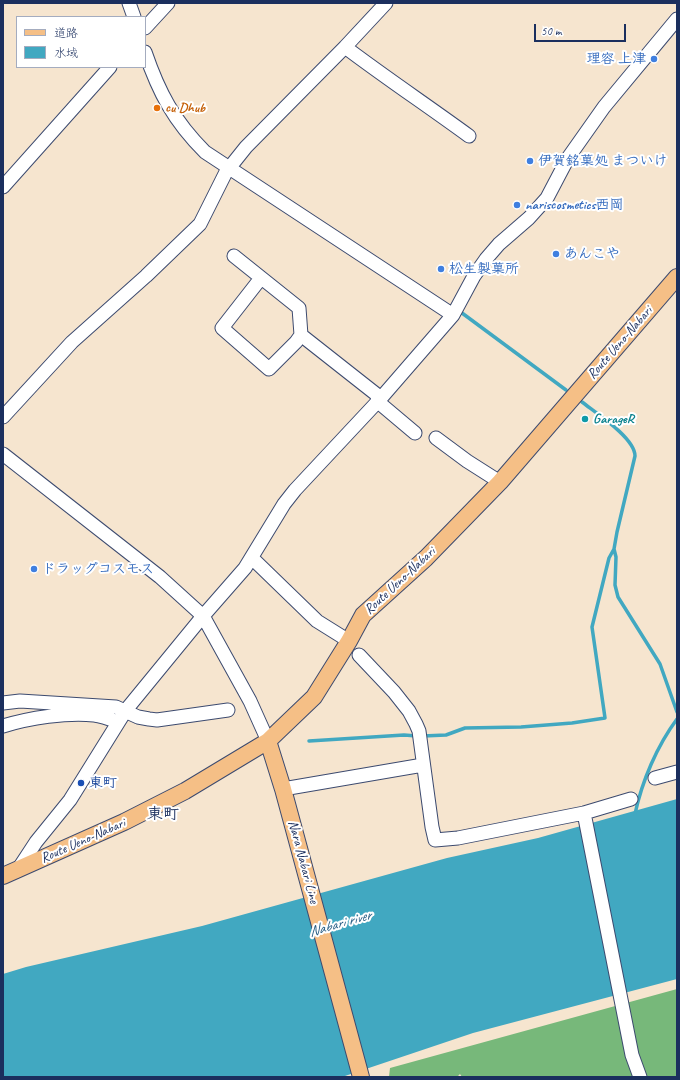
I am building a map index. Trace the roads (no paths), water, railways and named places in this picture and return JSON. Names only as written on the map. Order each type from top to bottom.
[{"type":"main road","name":"Route Ueno-Nabari","points":[[10,873],[124,822],[185,791],[268,741],[314,697],[326,680],[363,615],[426,558],[500,482],[677,277]]},
{"type":"main road","name":"Nara Nabari Line","points":[[268,741],[284,789],[361,1077]]},
{"type":"street","points":[[129,3],[134,16]]},
{"type":"street","points":[[146,27],[168,3]]},
{"type":"street","points":[[3,416],[72,342],[146,276],[200,224],[229,164],[345,47],[386,3]]},
{"type":"street","points":[[10,873],[70,800],[126,710],[252,558],[291,494],[379,399],[455,311],[474,276],[486,259],[499,244],[529,218],[547,198],[568,158],[604,107],[677,19]]},
{"type":"street","points":[[345,47],[469,136]]},
{"type":"street","points":[[146,55],[158,88],[173,115],[188,135],[205,152],[229,164],[455,311]]},
{"type":"street","points":[[3,187],[109,68]]},
{"type":"street","points":[[234,256],[299,308],[301,334],[296,342],[269,369],[222,328],[261,278]]},
{"type":"street","points":[[301,334],[379,399],[415,433]]},
{"type":"street","points":[[436,438],[467,461],[500,482]]},
{"type":"street","points":[[3,454],[160,577],[203,616],[250,701],[268,741]]},
{"type":"street","points":[[252,558],[317,621],[349,641]]},
{"type":"street","points":[[359,655],[394,692],[409,711],[420,736],[435,840],[458,838],[584,813],[631,799]]},
{"type":"street","points":[[3,703],[20,701],[116,707],[126,710],[138,717],[149,720],[228,710]]},
{"type":"street","points":[[3,726],[62,715],[105,717],[118,722]]},
{"type":"street","points":[[284,789],[424,765]]},
{"type":"street","points":[[655,778],[677,772]]},
{"type":"street","points":[[584,813],[632,1055],[640,1077]]},
{"type":"water","name":"Nabari river","points":[[677,799],[677,979],[473,1033],[342,1077],[3,1077],[3,974],[26,967],[202,926],[447,858],[538,838]]},
{"type":"waterway","points":[[462,313],[566,390]]},
{"type":"waterway","points":[[582,402],[614,426],[629,442],[633,449],[635,456],[614,549],[616,557],[615,585],[618,597],[660,664],[677,712]]},
{"type":"waterway","points":[[423,736],[446,735],[465,728],[521,727],[572,723],[605,718],[592,627],[609,558],[614,549]]},
{"type":"waterway","points":[[635,814],[651,764],[677,719]]},
{"type":"waterway","points":[[309,741],[404,735],[417,736]]},
{"type":"place","name":"理容 上津","points":[[654,59]]},
{"type":"place","name":"cu Dhub","points":[[157,108]]},
{"type":"place","name":"伊賀銘菓処 まついけ","points":[[530,161]]},
{"type":"place","name":"nariscosmetics西岡","points":[[517,205]]},
{"type":"place","name":"あんこや","points":[[556,254]]},
{"type":"place","name":"松生製菓所","points":[[441,269]]},
{"type":"place","name":"GarageR","points":[[585,419]]},
{"type":"place","name":"ドラッグコスモス","points":[[34,569]]},
{"type":"place","name":"東町","points":[[81,783]]},
{"type":"district","name":"東町","points":[[163,815]]}]
